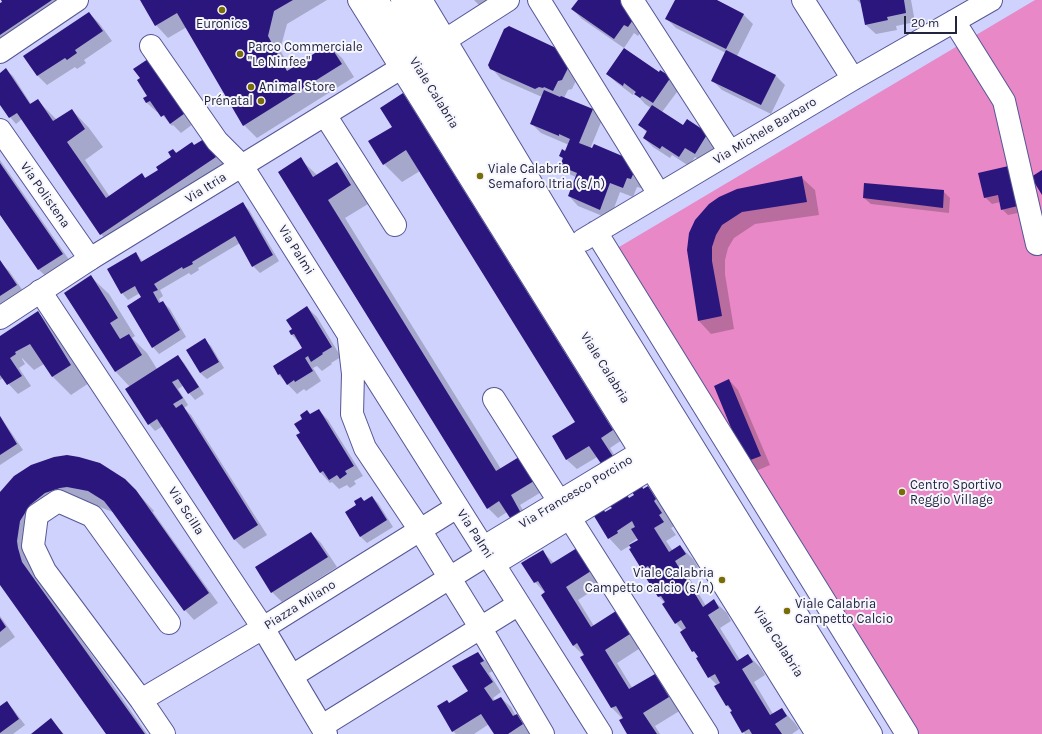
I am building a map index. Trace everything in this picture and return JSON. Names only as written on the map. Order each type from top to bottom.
[{"type":"street","points":[[0,52],[77,0]]},
{"type":"street","name":"Viale Calabria","points":[[359,0],[556,256],[871,734]]},
{"type":"street","name":"Viale Calabria","points":[[377,0],[408,64],[659,452],[837,734]]},
{"type":"street","name":"Viale Calabria","points":[[402,0],[439,44]]},
{"type":"street","name":"Viale Calabria","points":[[421,0],[439,44],[556,256],[659,452],[817,734]]},
{"type":"street","name":"Via Itria","points":[[0,318],[90,259],[408,64],[508,0]]},
{"type":"street","points":[[539,0],[659,194]]},
{"type":"street","points":[[632,0],[730,152]]},
{"type":"street","points":[[803,0],[853,79]]},
{"type":"street","name":"Via Michele Barbaro","points":[[556,256],[853,79],[991,0]]},
{"type":"street","points":[[954,21],[1004,101],[1040,247]]},
{"type":"street","name":"Via Palmi","points":[[150,46],[217,141],[242,166],[457,507],[489,555],[600,734]]},
{"type":"street","points":[[325,115],[395,225]]},
{"type":"street","name":"Via Polistena","points":[[0,130],[90,259]]},
{"type":"street","points":[[596,232],[907,734]]},
{"type":"street","name":"Via Scilla","points":[[40,291],[263,628],[324,730]]},
{"type":"street","name":"Via Palmi","points":[[349,334],[353,374],[352,414],[365,448],[420,530],[480,627],[543,734]]},
{"type":"street","points":[[494,399],[707,734]]},
{"type":"street","name":"Viale Calabria","points":[[659,452],[857,734]]},
{"type":"street","name":"Via Francesco Porcino","points":[[489,555],[659,452]]},
{"type":"street","points":[[164,734],[141,700],[45,571],[33,546],[37,515],[58,501],[92,516],[170,623]]},
{"type":"street","name":"Piazza Milano","points":[[141,700],[263,628],[457,507]]},
{"type":"street","points":[[292,676],[449,578],[489,555]]},
{"type":"street","points":[[324,730],[480,627],[519,604]]},
{"type":"shaded area","name":"Centro Sportivo Reggio Village","points":[[1035,0],[1042,0],[1042,734],[911,734],[614,250]]},
{"type":"building","points":[[1,0],[52,0],[0,35]]},
{"type":"building","name":"Parco Commerciale \"Le Ninfee\"","points":[[140,0],[293,0],[274,11],[268,36],[287,71],[329,44],[342,64],[243,126],[177,13],[155,26]]},
{"type":"building","points":[[578,0],[624,0],[621,4],[633,12],[635,17],[628,27],[624,25],[614,39],[571,9]]},
{"type":"building","points":[[675,0],[717,0],[744,14],[726,49],[665,19]]},
{"type":"building","points":[[860,0],[904,0],[906,13],[887,17],[888,20],[865,25]]},
{"type":"building","points":[[89,12],[103,31],[75,50],[77,53],[67,60],[65,58],[37,76],[23,56]]},
{"type":"building","points":[[509,26],[571,55],[573,58],[562,80],[558,81],[553,91],[544,87],[535,89],[490,69],[488,65],[504,29]]},
{"type":"building","points":[[624,48],[659,72],[660,70],[671,77],[653,103],[642,96],[640,98],[634,94],[636,92],[624,83],[623,86],[606,74]]},
{"type":"building","points":[[726,50],[776,75],[761,105],[711,81]]},
{"type":"building","points":[[151,57],[188,111],[170,124],[164,115],[161,117],[150,101],[146,103],[143,98],[147,96],[137,80],[140,78],[133,69]]},
{"type":"building","points":[[6,68],[30,104],[38,99],[53,121],[72,109],[85,129],[67,142],[106,198],[142,173],[145,178],[158,170],[156,167],[171,157],[168,152],[173,149],[176,153],[192,142],[194,145],[204,139],[216,157],[100,235],[17,113],[9,118],[0,105],[0,73]]},
{"type":"building","points":[[544,90],[593,109],[579,143],[592,148],[594,144],[634,161],[630,170],[634,172],[631,179],[627,178],[623,188],[610,183],[600,210],[568,196],[577,173],[560,166],[563,158],[559,156],[562,149],[565,151],[570,139],[530,124]]},
{"type":"building","points":[[403,93],[613,430],[601,438],[614,458],[602,465],[589,446],[566,460],[552,436],[575,422],[406,150],[383,165],[368,141],[392,127],[380,108]]},
{"type":"building","points":[[652,105],[683,125],[687,119],[708,133],[695,154],[685,148],[679,157],[662,146],[660,149],[643,138],[647,131],[638,125]]},
{"type":"building","points":[[301,157],[313,177],[337,162],[351,185],[328,200],[496,471],[519,457],[534,481],[511,495],[522,515],[512,521],[499,501],[487,509],[278,172]]},
{"type":"building","points":[[0,163],[63,254],[38,270],[0,215]]},
{"type":"building","points":[[1013,165],[1022,205],[1001,210],[998,195],[984,198],[978,173]]},
{"type":"building","points":[[1042,170],[1042,195],[1031,177]]},
{"type":"building","points":[[802,176],[807,202],[742,212],[722,225],[716,235],[712,247],[712,261],[722,316],[698,321],[687,250],[689,233],[695,220],[709,204],[719,197],[737,189]]},
{"type":"building","points":[[864,183],[944,190],[943,208],[863,198]]},
{"type":"building","points":[[243,202],[273,255],[252,267],[235,236],[192,262],[193,264],[183,269],[182,267],[154,284],[158,290],[153,292],[159,303],[163,301],[180,330],[152,348],[127,306],[141,297],[135,286],[121,294],[107,269],[136,252],[141,262]]},
{"type":"building","points":[[0,260],[17,285],[0,296]]},
{"type":"building","points":[[91,275],[118,318],[110,323],[120,339],[129,334],[142,355],[115,372],[64,293]]},
{"type":"building","points":[[307,306],[332,347],[311,362],[308,356],[305,358],[313,371],[287,385],[280,374],[278,375],[273,366],[302,348],[294,334],[291,335],[289,331],[292,329],[286,320]]},
{"type":"building","points":[[38,311],[71,365],[52,377],[30,344],[15,352],[16,354],[10,358],[22,376],[7,385],[0,375],[0,336]]},
{"type":"building","points":[[205,338],[219,362],[200,373],[186,350]]},
{"type":"building","points":[[178,355],[199,387],[188,394],[178,379],[172,382],[183,398],[173,404],[176,408],[182,404],[258,525],[234,540],[157,419],[148,425],[125,389]]},
{"type":"building","points":[[729,379],[761,456],[745,462],[714,386]]},
{"type":"building","points":[[319,409],[354,466],[345,471],[347,474],[340,479],[337,475],[329,480],[323,471],[320,473],[296,435],[300,433],[294,424],[302,419],[300,415],[307,410],[310,414]]},
{"type":"building","points":[[0,416],[17,444],[0,455]]},
{"type":"building","points":[[67,455],[100,463],[125,479],[136,490],[209,593],[184,611],[104,501],[88,491],[67,487],[45,493],[30,505],[20,521],[17,541],[22,562],[145,734],[106,734],[0,585],[0,492],[14,476],[31,465],[54,457]]},
{"type":"building","points":[[642,486],[643,489],[648,486],[656,499],[654,501],[662,513],[659,515],[664,522],[654,528],[669,552],[680,545],[686,554],[675,561],[703,607],[714,599],[719,608],[708,615],[737,661],[748,654],[753,662],[742,669],[770,715],[782,708],[787,716],[775,724],[782,734],[752,734],[749,729],[742,733],[730,712],[732,711],[728,705],[726,706],[714,686],[720,683],[715,674],[708,678],[696,658],[698,657],[694,651],[692,652],[680,632],[686,628],[681,620],[675,624],[662,604],[665,602],[661,596],[658,597],[646,578],[653,574],[648,566],[642,570],[629,549],[631,548],[629,545],[638,540],[631,529],[635,527],[632,521],[608,539],[594,516],[604,510],[605,512],[612,508],[610,506],[627,495],[629,498],[634,495],[632,492]]},
{"type":"building","points":[[372,496],[387,520],[360,537],[345,512],[356,505],[354,501],[361,497],[364,501]]},
{"type":"building","points":[[311,532],[328,557],[271,593],[255,567]]},
{"type":"building","points":[[577,548],[591,571],[566,587],[591,627],[616,611],[630,634],[605,650],[629,689],[655,674],[669,697],[643,713],[657,734],[627,734],[619,720],[623,718],[616,706],[611,708],[580,657],[584,655],[577,643],[573,646],[541,595],[545,592],[538,581],[534,583],[521,563],[543,550],[551,564]]},
{"type":"building","points":[[0,618],[6,627],[0,632]]},
{"type":"building","points":[[478,652],[484,661],[480,663],[493,682],[484,688],[493,701],[501,697],[513,716],[517,714],[523,724],[508,734],[494,734],[481,714],[452,732],[437,706],[447,700],[449,703],[468,691],[452,666]]},
{"type":"building","points":[[7,701],[19,719],[0,733],[0,706]]},
{"type":"building","points":[[51,718],[63,734],[31,734]]},
{"type":"place","name":"Euronics","points":[[222,10]]},
{"type":"place","name":"Parco Commerciale \"Le Ninfee\"","points":[[240,54]]},
{"type":"place","name":"Animal Store","points":[[251,87]]},
{"type":"place","name":"Prénatal","points":[[261,101]]},
{"type":"place","name":"Viale Calabria Semaforo Itria (s/n)","points":[[480,176]]},
{"type":"place","name":"Centro Sportivo Reggio Village","points":[[902,492]]},
{"type":"place","name":"Viale Calabria Campetto calcio (s/n)","points":[[722,580]]},
{"type":"place","name":"Viale Calabria Campetto Calcio","points":[[787,611]]}]
